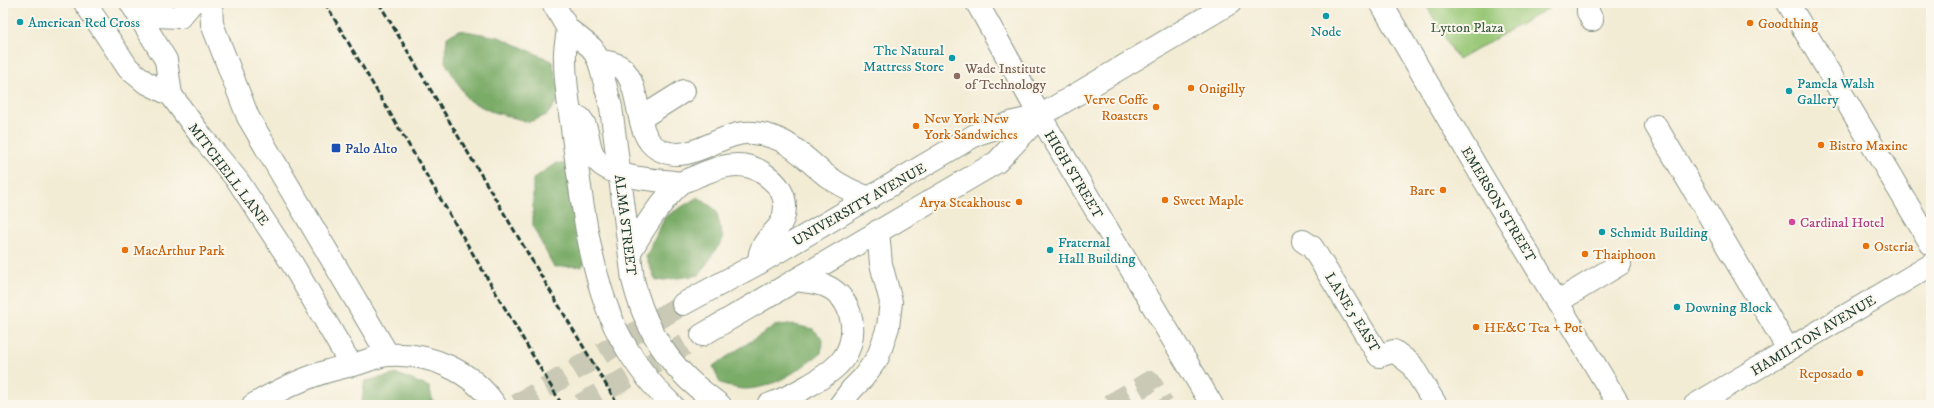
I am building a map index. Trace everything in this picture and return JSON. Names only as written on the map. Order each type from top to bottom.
[{"type":"main road","name":"MITCHELL LANE","points":[[85,3],[128,68],[145,82],[171,95],[202,137],[238,181],[265,221],[351,365]]},
{"type":"main road","points":[[132,3],[166,60],[171,95]]},
{"type":"main road","points":[[132,3],[156,16],[180,17],[192,3]]},
{"type":"main road","points":[[211,3],[212,24],[248,117],[388,355]]},
{"type":"main road","name":"ALMA STREET","points":[[553,3],[568,29],[592,48],[599,61],[611,107],[630,252],[632,280],[638,300],[657,342],[687,379],[720,405]]},
{"type":"main road","name":"HIGH STREET","points":[[977,3],[1040,116],[1212,405]]},
{"type":"main road","name":"UNIVERSITY AVENUE","points":[[702,335],[997,162],[1040,116],[1230,3]]},
{"type":"main road","name":"EMERSON STREET","points":[[1380,3],[1619,405]]},
{"type":"main road","points":[[1788,3],[1931,244]]},
{"type":"main road","points":[[568,29],[564,59],[579,181],[593,257],[603,294],[615,327],[635,360],[672,405]]},
{"type":"main road","points":[[599,61],[613,63],[624,69],[633,84],[641,118],[649,140],[656,148],[679,155],[694,151],[737,133],[752,132],[768,135],[796,148],[828,177],[853,192],[870,198]]},
{"type":"main road","points":[[641,118],[684,91]]},
{"type":"main road","points":[[570,107],[584,122],[592,153],[604,168],[620,174],[681,183]]},
{"type":"main road","name":"UNIVERSITY AVENUE","points":[[683,304],[759,263],[977,134],[1014,122],[1040,116]]},
{"type":"main road","points":[[1656,126],[1788,350]]},
{"type":"main road","points":[[630,252],[652,217],[681,183],[714,169],[733,165],[755,169],[773,180],[783,196],[785,207],[781,225],[761,248],[759,263]]},
{"type":"main road","points":[[840,405],[852,388],[863,378],[878,357],[888,327],[891,302],[881,264],[878,231]]},
{"type":"main road","name":"LANE 5 EAST","points":[[1303,241],[1312,247],[1379,356],[1394,352],[1411,364],[1436,405]]},
{"type":"main road","points":[[1557,302],[1620,264]]},
{"type":"main road","name":"HAMILTON AVENUE","points":[[1695,405],[1931,265]]},
{"type":"main road","points":[[768,405],[785,399],[799,397],[841,362],[851,343],[853,326],[844,302],[827,286],[796,280]]},
{"type":"main road","points":[[253,405],[295,383],[329,370],[388,355],[411,355],[446,365],[465,375],[480,386],[495,405]]},
{"type":"green space","name":"Lytton Plaza","points":[[1425,3],[1546,3],[1549,8],[1458,60]]},
{"type":"green space","points":[[459,30],[499,37],[552,61],[561,96],[547,115],[529,122],[490,111],[468,100],[445,62],[447,37]]},
{"type":"green space","points":[[556,163],[571,165],[597,242],[582,266],[554,267],[533,227],[533,179]]},
{"type":"green space","points":[[698,197],[716,210],[723,239],[699,275],[656,281],[646,257],[665,217]]},
{"type":"green space","points":[[789,324],[813,329],[823,339],[821,353],[794,372],[765,386],[741,389],[720,383],[713,366],[774,326]]},
{"type":"green space","points":[[397,374],[429,387],[434,405],[361,405],[365,381]]},
{"type":"tunnel","points":[[517,405],[683,304]]},
{"type":"tunnel","points":[[580,405],[702,335]]},
{"type":"tunnel","points":[[1110,405],[1150,382],[1163,405]]},
{"type":"railway","points":[[325,3],[562,405]]},
{"type":"railway","points":[[379,3],[618,405]]},
{"type":"place","name":"Node","points":[[1326,16]]},
{"type":"place","name":"American Red Cross","points":[[20,22]]},
{"type":"place","name":"Goodthing","points":[[1750,23]]},
{"type":"place","name":"The Natural Mattress Store","points":[[952,58]]},
{"type":"place","name":"Wade Institute of Technology","points":[[957,76]]},
{"type":"place","name":"Onigilly","points":[[1191,88]]},
{"type":"place","name":"Pamela Walsh Gallery","points":[[1789,91]]},
{"type":"place","name":"Verve Coffe Roasters","points":[[1156,107]]},
{"type":"place","name":"New York New York Sandwiches","points":[[916,126]]},
{"type":"place","name":"Bistro Maxine","points":[[1821,145]]},
{"type":"place","name":"Palo Alto","points":[[336,148]]},
{"type":"place","name":"Bare","points":[[1443,190]]},
{"type":"place","name":"Sweet Maple","points":[[1165,200]]},
{"type":"place","name":"Arya Steakhouse","points":[[1019,202]]},
{"type":"place","name":"Cardinal Hotel","points":[[1792,222]]},
{"type":"place","name":"Schmidt Building","points":[[1602,232]]},
{"type":"place","name":"Osteria","points":[[1866,246]]},
{"type":"place","name":"MacArthur Park","points":[[125,250]]},
{"type":"place","name":"Fraternal Hall Building","points":[[1050,250]]},
{"type":"place","name":"Thaiphoon","points":[[1585,254]]},
{"type":"place","name":"Downing Block","points":[[1677,307]]},
{"type":"place","name":"HE&C Tea + Pot","points":[[1476,327]]},
{"type":"place","name":"Reposado","points":[[1860,373]]}]
